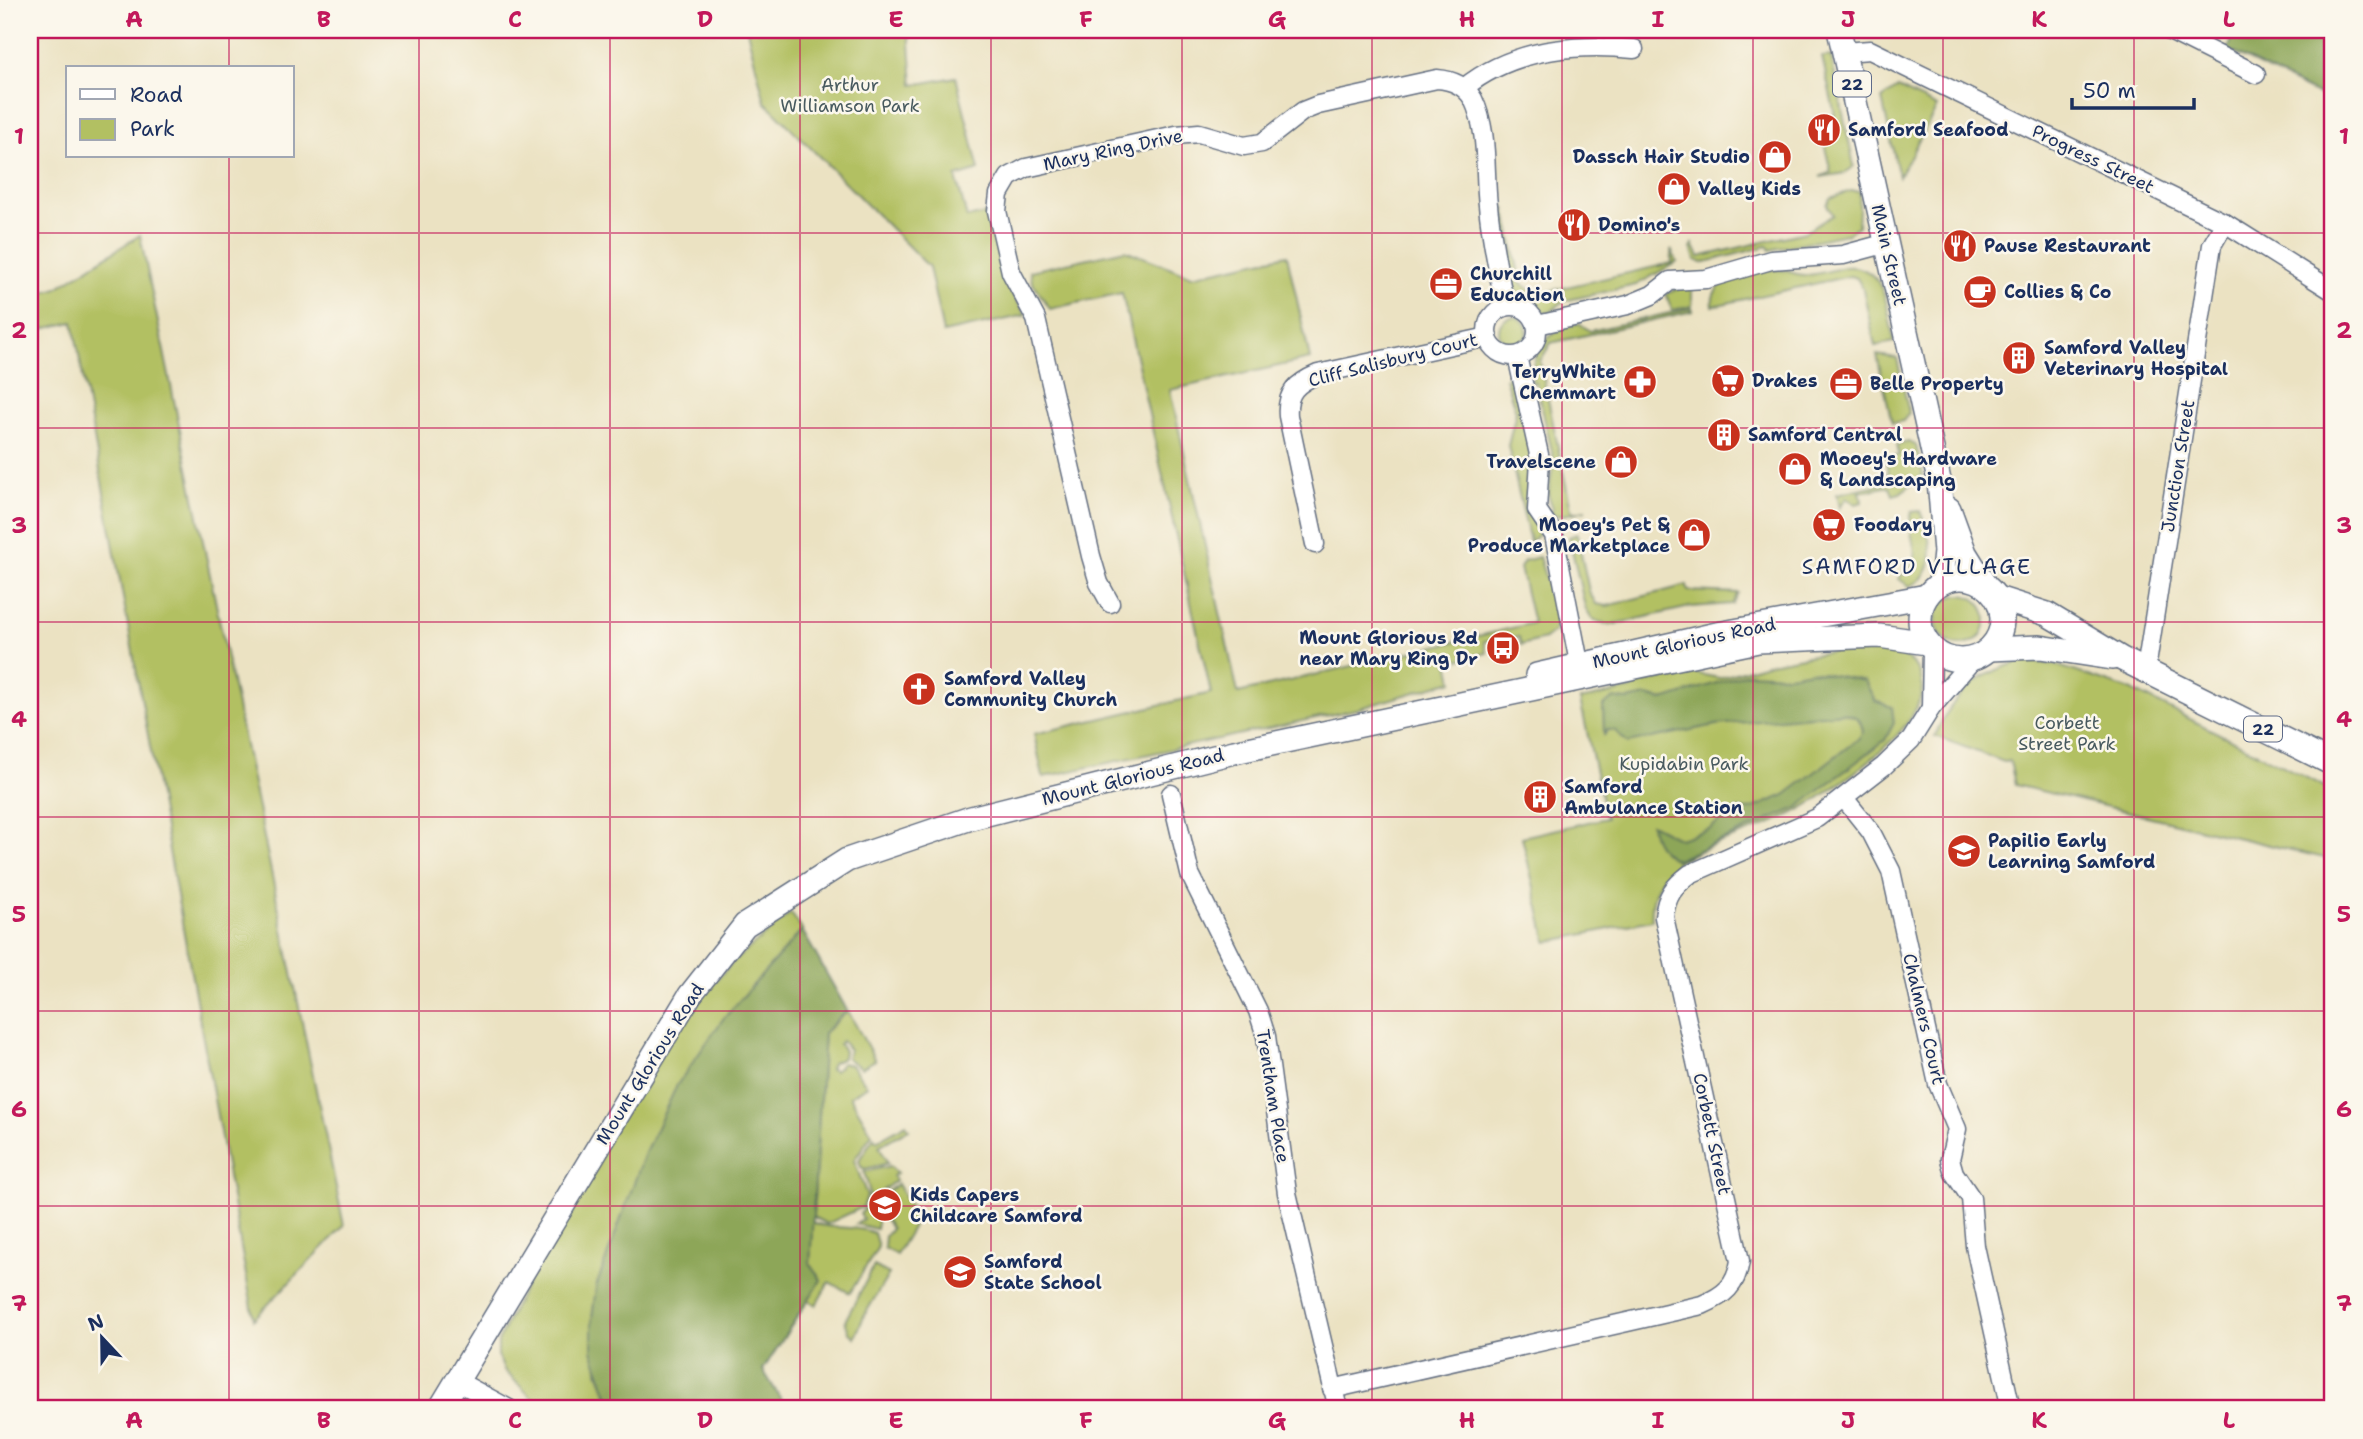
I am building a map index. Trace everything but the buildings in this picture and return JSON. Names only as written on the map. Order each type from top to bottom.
[{"type":"main road","name":"Main Street","points":[[1842,41],[1884,244],[1939,480],[1965,553],[1991,592]]},
{"type":"main road","name":"Main Street","points":[[1935,589],[1945,552],[1939,480]]},
{"type":"main road","points":[[1935,589],[1964,578],[1991,592]]},
{"type":"main road","name":"22","points":[[1935,589],[1919,620],[1929,646],[1951,659],[1982,653],[2040,648],[2122,659]]},
{"type":"main road","name":"Mount Glorious Road","points":[[1581,672],[1935,589]]},
{"type":"main road","name":"22","points":[[1991,592],[2047,614],[2122,659],[2333,764]]},
{"type":"main road","name":"22","points":[[1982,653],[2002,625],[1991,592]]},
{"type":"main road","points":[[1849,610],[1871,636]]},
{"type":"main road","name":"Mount Glorious Road","points":[[440,1409],[690,995],[745,925],[847,860],[971,818],[1234,752],[1404,716],[1478,691],[1758,641],[1871,636],[1929,646]]},
{"type":"street","points":[[2168,30],[2256,74]]},
{"type":"street","name":"Progress Street","points":[[1842,41],[1870,50],[2225,223],[2333,291]]},
{"type":"street","points":[[1506,307],[1487,204],[1485,151],[1472,99],[1464,88],[1478,76],[1508,61],[1544,52],[1584,46],[1634,49]]},
{"type":"street","name":"Mary Ring Drive","points":[[1110,603],[1099,583],[1091,556],[1036,319],[1019,290],[1009,264],[997,211],[999,194],[1009,177],[1026,168],[1176,135],[1199,133],[1244,146],[1262,143],[1303,111],[1318,105],[1437,79],[1451,80],[1464,88]]},
{"type":"street","name":"Junction Street","points":[[2146,670],[2212,245],[2225,223]]},
{"type":"street","points":[[1537,325],[1628,304],[1652,295],[1670,281],[1706,278],[1771,260],[1843,255],[1884,244]]},
{"type":"street","points":[[1506,307],[1522,307],[1534,318],[1537,325],[1536,341],[1525,353],[1517,356],[1509,357],[1495,350],[1488,337],[1493,315],[1506,307]]},
{"type":"street","name":"Cliff Salisbury Court","points":[[1315,544],[1288,416],[1287,404],[1291,390],[1301,381],[1318,374],[1488,337]]},
{"type":"street","points":[[1517,356],[1540,459],[1537,510],[1554,535],[1581,672]]},
{"type":"street","points":[[1929,646],[1931,708]]},
{"type":"street","name":"Corbett Street","points":[[1332,1389],[1702,1305],[1730,1290],[1738,1275],[1740,1261],[1664,917],[1666,901],[1675,885],[1690,874],[1817,818],[1844,798],[1911,740],[1931,708],[1982,653]]},
{"type":"street","name":"Trentham Place","points":[[1171,794],[1190,874],[1258,1011],[1266,1036],[1287,1193],[1338,1409]]},
{"type":"street","name":"Chalmers Court","points":[[1844,798],[1871,832],[1891,871],[1938,1084],[1957,1129],[1950,1159],[1954,1173],[1971,1198],[1975,1246],[2011,1409]]},
{"type":"street","points":[[457,1381],[509,1409]]},
{"type":"green space","name":"Arthur Williamson Park","points":[[747,30],[909,30],[913,85],[956,77],[979,170],[956,177],[967,218],[990,213],[1010,290],[1026,315],[943,333],[929,267],[765,102]]},
{"type":"green space","points":[[2235,30],[2333,30],[2333,102],[2228,50]]},
{"type":"green space","points":[[1831,56],[1854,166],[1846,173],[1820,177],[1831,172],[1823,139],[1827,138],[1823,118],[1835,115],[1822,57]]},
{"type":"green space","points":[[1898,88],[1937,107],[1899,177],[1882,99]]},
{"type":"green space","points":[[1860,191],[1858,226],[1846,234],[1770,250],[1768,246],[1702,263],[1695,260],[1691,248],[1693,244],[1699,257],[1805,232],[1833,215],[1827,205],[1830,198]]},
{"type":"green space","points":[[1505,208],[1521,283],[1536,294],[1672,263],[1671,249],[1677,262],[1636,285],[1564,301],[1549,313],[1534,308],[1522,299],[1507,273],[1493,211]]},
{"type":"green space","points":[[140,235],[344,1226],[254,1319],[73,322],[30,332],[30,295],[55,289]]},
{"type":"green space","points":[[1125,250],[1192,276],[1287,255],[1310,359],[1170,390],[1238,693],[1533,623],[1520,568],[1524,561],[1539,557],[1557,615],[1554,631],[1545,639],[1521,645],[1519,637],[1484,641],[1487,653],[1449,662],[1453,681],[1357,709],[1043,777],[1034,734],[1211,693],[1122,293],[1050,309],[1032,282],[1030,271]]},
{"type":"green space","points":[[1845,267],[1859,268],[1877,281],[1883,291],[1894,342],[1875,346],[1863,289],[1857,278],[1850,276],[1713,306],[1718,288],[1748,272],[1772,269],[1808,275]]},
{"type":"green space","points":[[1684,286],[1692,287],[1692,306],[1672,310],[1666,294]]},
{"type":"green space","points":[[1692,308],[1693,311],[1551,343],[1540,361],[1571,509],[1573,512],[1586,510],[1559,516],[1549,513],[1553,509],[1548,494],[1554,460],[1536,383],[1532,383],[1534,360],[1543,343],[1558,331],[1579,323],[1590,331]]},
{"type":"green space","points":[[1513,317],[1523,321],[1527,331],[1523,341],[1513,345],[1503,341],[1499,331],[1503,321]]},
{"type":"green space","points":[[1877,355],[1897,358],[1909,413],[1903,421],[1892,423]]},
{"type":"green space","points":[[1512,374],[1531,453],[1527,504],[1540,533],[1530,542],[1508,446],[1516,412],[1505,378]]},
{"type":"green space","points":[[1908,442],[1916,445],[1923,475],[1900,493],[1893,495],[1890,486],[1860,492],[1862,502],[1856,504],[1846,498],[1840,507],[1837,494],[1885,483],[1884,475],[1889,474],[1885,458],[1899,455],[1897,445]]},
{"type":"green space","points":[[1920,511],[1930,542],[1930,563],[1920,580],[1910,586],[1898,579],[1913,563],[1910,519],[1912,512]]},
{"type":"green space","points":[[1577,534],[1589,591],[1596,604],[1607,606],[1687,585],[1688,591],[1738,593],[1732,604],[1690,607],[1611,625],[1598,622],[1589,615],[1585,607],[1569,537]]},
{"type":"green space","points":[[1961,595],[1979,602],[1986,620],[1979,638],[1961,645],[1943,638],[1936,620],[1943,602]]},
{"type":"green space","name":"Kupidabin Park","points":[[1856,647],[1891,652],[1914,666],[1921,676],[1922,689],[1918,705],[1907,723],[1886,746],[1841,783],[1799,810],[1677,862],[1657,888],[1652,920],[1547,942],[1522,837],[1606,818],[1580,700],[1631,689],[1641,683],[1694,673],[1719,678],[1770,663]]},
{"type":"green space","name":"Corbett Street Park","points":[[2024,660],[2056,665],[2136,692],[2333,791],[2333,860],[2015,785],[2010,761],[2004,762],[1935,736],[1951,707],[1969,686],[1992,672]]},
{"type":"green space","points":[[1811,671],[1865,681],[1875,701],[1892,707],[1894,723],[1885,740],[1797,808],[1676,860],[1666,854],[1655,841],[1651,824],[1680,839],[1711,828],[1728,813],[1738,809],[1749,810],[1785,795],[1858,739],[1863,732],[1861,724],[1855,717],[1843,713],[1716,725],[1628,743],[1614,730],[1607,730],[1604,736],[1603,706],[1614,698],[1627,700],[1647,696],[1663,700],[1748,673],[1788,675]]},
{"type":"green space","points":[[791,913],[802,930],[723,1019],[618,1233],[596,1287],[598,1372],[613,1409],[543,1409],[504,1370],[498,1356],[498,1342],[506,1324],[550,1237],[662,1047],[734,961]]},
{"type":"green space","points":[[802,930],[847,1010],[824,1033],[810,1264],[821,1280],[763,1370],[787,1409],[613,1409],[592,1350],[592,1318],[596,1287],[645,1153],[677,1085],[723,1019]]},
{"type":"green space","points":[[848,1011],[875,1060],[861,1068],[847,1058],[849,1050],[842,1041],[839,1044],[844,1051],[843,1058],[832,1063],[830,1069],[835,1071],[842,1063],[851,1065],[867,1086],[850,1096],[872,1134],[854,1160],[867,1196],[863,1207],[827,1224],[813,1217],[824,1033]]},
{"type":"green space","points":[[906,1124],[909,1129],[879,1146],[888,1163],[865,1169],[861,1167],[859,1160],[874,1137],[876,1141]]},
{"type":"green space","points":[[890,1166],[897,1173],[893,1176],[895,1181],[882,1191],[876,1229],[856,1224],[863,1219],[860,1214],[869,1199],[864,1172]]},
{"type":"green space","points":[[897,1184],[915,1215],[911,1220],[913,1226],[896,1255],[884,1248],[885,1236],[891,1229],[883,1215],[886,1193]]},
{"type":"green space","points":[[812,1222],[874,1233],[878,1247],[850,1293],[829,1282],[816,1305],[808,1300],[821,1280],[810,1264]]},
{"type":"green space","points":[[874,1266],[889,1274],[855,1337],[849,1332],[845,1321]]},
{"type":"place","name":"Samford Seafood","points":[[1824,130]]},
{"type":"place","name":"Dassch Hair Studio","points":[[1775,157]]},
{"type":"place","name":"Valley Kids","points":[[1674,189]]},
{"type":"place","name":"Domino's","points":[[1574,225]]},
{"type":"place","name":"Pause Restaurant","points":[[1960,246]]},
{"type":"place","name":"Churchill Education","points":[[1446,284]]},
{"type":"place","name":"Collies & Co","points":[[1980,292]]},
{"type":"place","name":"Samford Valley Veterinary Hospital","points":[[2019,358]]},
{"type":"place","name":"Drakes","points":[[1728,381]]},
{"type":"place","name":"TerryWhite Chemmart","points":[[1640,382]]},
{"type":"place","name":"Belle Property","points":[[1846,384]]},
{"type":"place","name":"Samford Central","points":[[1724,435]]},
{"type":"place","name":"Travelscene","points":[[1621,462]]},
{"type":"place","name":"Mooey's Hardware & Landscaping","points":[[1795,469]]},
{"type":"place","name":"Foodary","points":[[1829,525]]},
{"type":"place","name":"Mooey's Pet & Produce Marketplace","points":[[1694,535]]},
{"type":"place","name":"Mount Glorious Rd near Mary Ring Dr","points":[[1503,648]]},
{"type":"place","name":"Samford Valley Community Church","points":[[919,689]]},
{"type":"place","name":"Samford Ambulance Station","points":[[1540,797]]},
{"type":"place","name":"Papilio Early Learning Samford","points":[[1964,851]]},
{"type":"place","name":"Kids Capers Childcare Samford","points":[[885,1205]]},
{"type":"place","name":"Samford State School","points":[[960,1272]]},
{"type":"district","name":"SAMFORD VILLAGE","points":[[1917,567]]}]
